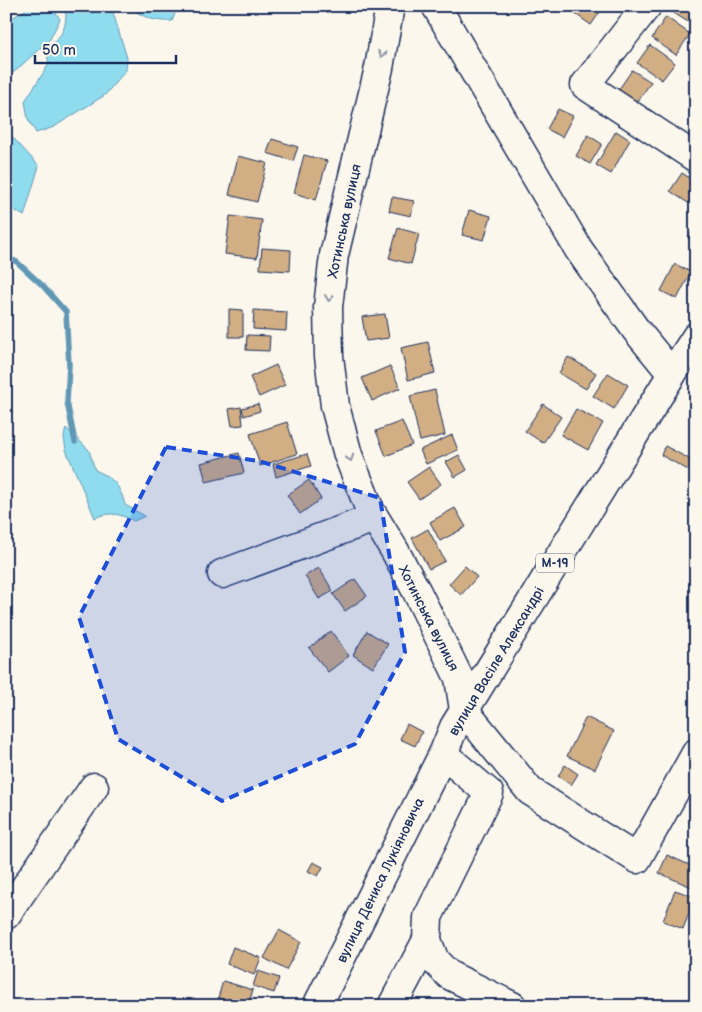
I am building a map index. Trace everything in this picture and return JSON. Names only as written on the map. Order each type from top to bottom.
[{"type":"main road","name":"Хотинська вулиця","points":[[390,6],[379,68],[334,255],[328,307],[329,356],[335,406],[348,455],[370,510],[417,592],[459,678],[464,710]]},
{"type":"main road","points":[[436,6],[578,250],[636,330],[672,374]]},
{"type":"main road","points":[[647,6],[585,85],[696,158]]},
{"type":"main road","name":"вулиця Васіле Александрі","points":[[443,754],[454,727],[464,710],[696,337]]},
{"type":"main road","points":[[222,574],[374,518]]},
{"type":"main road","points":[[464,710],[530,791],[637,859],[696,753]]},
{"type":"main road","points":[[443,754],[489,793],[428,917],[427,940],[435,961],[449,976],[512,1006]]},
{"type":"main road","name":"вулиця Дениса Лукіяновича","points":[[317,1006],[443,754]]},
{"type":"main road","points":[[6,915],[94,787]]},
{"type":"main road","points":[[392,1006],[427,940]]},
{"type":"highlighted area","points":[[166,447],[259,461],[380,498],[405,652],[355,744],[222,801],[118,739],[79,617]]},
{"type":"water","points":[[31,6],[52,7],[60,19],[50,39],[13,73],[6,70],[6,22]]},
{"type":"water","points":[[58,6],[111,6],[127,58],[126,70],[105,95],[54,127],[36,133],[28,119],[25,101],[49,64],[46,50],[58,38],[65,26],[66,14]]},
{"type":"water","points":[[128,6],[178,6],[172,21],[159,21],[148,18]]},
{"type":"water","points":[[6,130],[39,166],[24,216],[6,205]]},
{"type":"water","points":[[66,428],[89,450],[95,470],[107,476],[115,483],[121,492],[125,505],[145,516],[134,521],[115,514],[95,518],[66,450],[64,437]]},
{"type":"building","points":[[564,6],[604,6],[591,25]]},
{"type":"building","points":[[671,6],[687,6],[695,11],[688,22],[669,10]]},
{"type":"building","points":[[666,17],[690,34],[676,55],[652,38]]},
{"type":"building","points":[[650,45],[675,63],[662,80],[637,63]]},
{"type":"building","points":[[632,70],[651,82],[634,107],[615,95]]},
{"type":"building","points":[[558,109],[573,116],[562,137],[547,129]]},
{"type":"building","points":[[616,131],[630,140],[611,174],[596,165]]},
{"type":"building","points":[[588,135],[602,144],[590,164],[576,156]]},
{"type":"building","points":[[272,139],[298,147],[293,161],[267,153]]},
{"type":"building","points":[[304,155],[327,161],[316,200],[294,193]]},
{"type":"building","points":[[238,156],[267,163],[257,202],[229,195]]},
{"type":"building","points":[[682,173],[696,182],[696,192],[688,203],[670,191]]},
{"type":"building","points":[[392,197],[414,201],[411,216],[389,211]]},
{"type":"building","points":[[469,210],[491,216],[484,240],[462,235]]},
{"type":"building","points":[[230,216],[262,220],[257,258],[225,254]]},
{"type":"building","points":[[696,224],[696,243],[688,238]]},
{"type":"building","points":[[398,228],[419,234],[411,264],[389,258]]},
{"type":"building","points":[[262,248],[291,250],[290,271],[260,269]]},
{"type":"building","points":[[675,264],[691,272],[677,299],[661,291]]},
{"type":"building","points":[[229,309],[243,310],[243,337],[229,337]]},
{"type":"building","points":[[254,310],[287,312],[286,331],[253,329]]},
{"type":"building","points":[[385,314],[389,338],[366,341],[362,317]]},
{"type":"building","points":[[247,335],[270,336],[269,351],[246,350]]},
{"type":"building","points":[[428,342],[435,373],[408,380],[401,348]]},
{"type":"building","points":[[568,357],[596,373],[586,389],[559,373]]},
{"type":"building","points":[[276,365],[285,385],[259,397],[250,377]]},
{"type":"building","points":[[390,366],[400,388],[372,401],[362,378]]},
{"type":"building","points":[[608,373],[628,385],[614,409],[593,396]]},
{"type":"building","points":[[435,390],[445,435],[420,441],[410,396]]},
{"type":"building","points":[[258,404],[260,411],[244,416],[242,408]]},
{"type":"building","points":[[543,404],[561,417],[543,443],[525,431]]},
{"type":"building","points":[[241,407],[243,425],[232,426],[229,409]]},
{"type":"building","points":[[576,409],[603,423],[588,450],[561,435]]},
{"type":"building","points":[[402,421],[412,445],[386,456],[376,431]]},
{"type":"building","points":[[287,422],[297,454],[260,466],[250,434]]},
{"type":"building","points":[[452,435],[458,450],[426,464],[420,450]]},
{"type":"building","points":[[665,446],[693,461],[688,470],[661,455]]},
{"type":"building","points":[[239,453],[244,473],[206,482],[201,463]]},
{"type":"building","points":[[307,454],[311,466],[276,477],[273,464]]},
{"type":"building","points":[[459,455],[467,470],[455,477],[446,462]]},
{"type":"building","points":[[429,467],[441,484],[419,499],[407,482]]},
{"type":"building","points":[[309,480],[321,499],[300,514],[287,495]]},
{"type":"building","points":[[455,508],[466,527],[440,541],[430,522]]},
{"type":"building","points":[[428,529],[445,561],[429,569],[412,538]]},
{"type":"building","points":[[465,566],[477,577],[461,595],[449,584]]},
{"type":"building","points":[[319,568],[333,591],[319,599],[305,576]]},
{"type":"building","points":[[355,579],[367,596],[345,611],[333,594]]},
{"type":"building","points":[[331,631],[349,656],[328,672],[309,648]]},
{"type":"building","points":[[367,631],[388,644],[373,668],[353,655]]},
{"type":"building","points":[[586,717],[614,731],[595,769],[567,756]]},
{"type":"building","points":[[407,724],[422,732],[415,746],[400,739]]},
{"type":"building","points":[[565,765],[578,774],[571,785],[558,776]]},
{"type":"building","points":[[667,855],[696,868],[696,889],[659,873]]},
{"type":"building","points":[[313,862],[323,867],[318,876],[308,871]]},
{"type":"building","points":[[675,890],[695,897],[683,929],[663,921]]},
{"type":"building","points":[[279,930],[301,942],[286,970],[264,958]]},
{"type":"building","points":[[233,947],[261,958],[254,975],[227,964]]},
{"type":"building","points":[[258,971],[279,978],[274,993],[253,986]]},
{"type":"building","points":[[223,981],[253,990],[248,1006],[218,998]]},
{"type":"waterway","points":[[6,257],[17,262],[42,285],[66,312],[69,365],[67,402],[75,442]]}]
